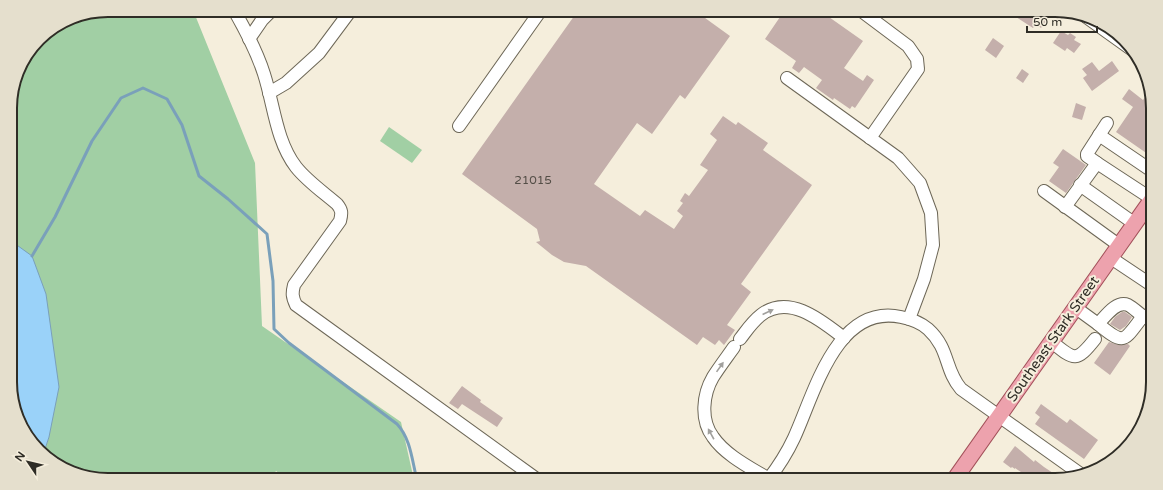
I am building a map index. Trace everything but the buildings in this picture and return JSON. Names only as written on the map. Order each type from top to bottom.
[{"type":"main road","name":"Southeast Stark Street","points":[[959,473],[1146,208]]},
{"type":"street","points":[[238,17],[250,39],[264,74],[275,120],[284,147],[295,166],[308,180],[341,208],[342,214],[340,221],[294,285],[292,293],[296,305],[528,473]]},
{"type":"street","points":[[250,39],[265,17]]},
{"type":"street","points":[[269,93],[286,83],[319,53],[346,17]]},
{"type":"street","points":[[459,126],[536,17]]},
{"type":"street","points":[[869,17],[908,46],[917,59],[918,69],[870,138]]},
{"type":"street","points":[[787,78],[898,158],[920,183],[931,213],[933,245],[924,279],[909,319]]},
{"type":"street","points":[[1107,123],[1087,156],[1146,195]]},
{"type":"street","points":[[1099,135],[1146,167]]},
{"type":"street","points":[[1065,207],[1097,162]]},
{"type":"street","points":[[1080,186],[1135,224]]},
{"type":"street","points":[[1044,191],[1065,207],[1146,280]]},
{"type":"street","points":[[1098,324],[1115,306],[1123,304],[1128,305],[1146,315]]},
{"type":"street","points":[[758,473],[721,446],[712,437],[704,415],[704,402],[713,377],[752,324],[762,314],[776,308],[789,308],[803,311],[818,318],[844,338]]},
{"type":"street","points":[[1076,308],[1116,338],[1122,339],[1128,336],[1146,318]]},
{"type":"street","points":[[772,473],[792,442],[832,354],[844,338],[850,331],[874,317],[893,315],[915,320],[927,328],[937,338],[946,354],[954,381],[961,390],[1075,470]]},
{"type":"street","points":[[1052,342],[1071,357],[1086,351],[1095,339]]},
{"type":"green space","points":[[108,17],[196,17],[255,163],[262,326],[401,422],[412,473],[279,473],[276,471],[275,473],[102,473],[85,470],[63,461],[48,450],[47,442],[49,437],[17,260],[17,102],[24,73],[32,58],[48,40],[63,29],[79,22]]},
{"type":"green space","points":[[389,127],[422,150],[412,163],[380,141]]},
{"type":"water","points":[[17,245],[32,256],[46,294],[59,387],[47,442],[40,442],[29,427],[24,417],[18,394]]},
{"type":"waterway","points":[[32,256],[55,217],[92,141],[121,98],[143,88],[167,99],[182,125],[199,176],[228,199],[267,234],[273,281],[274,329],[289,343],[397,424],[402,430],[408,443],[415,473]]}]
